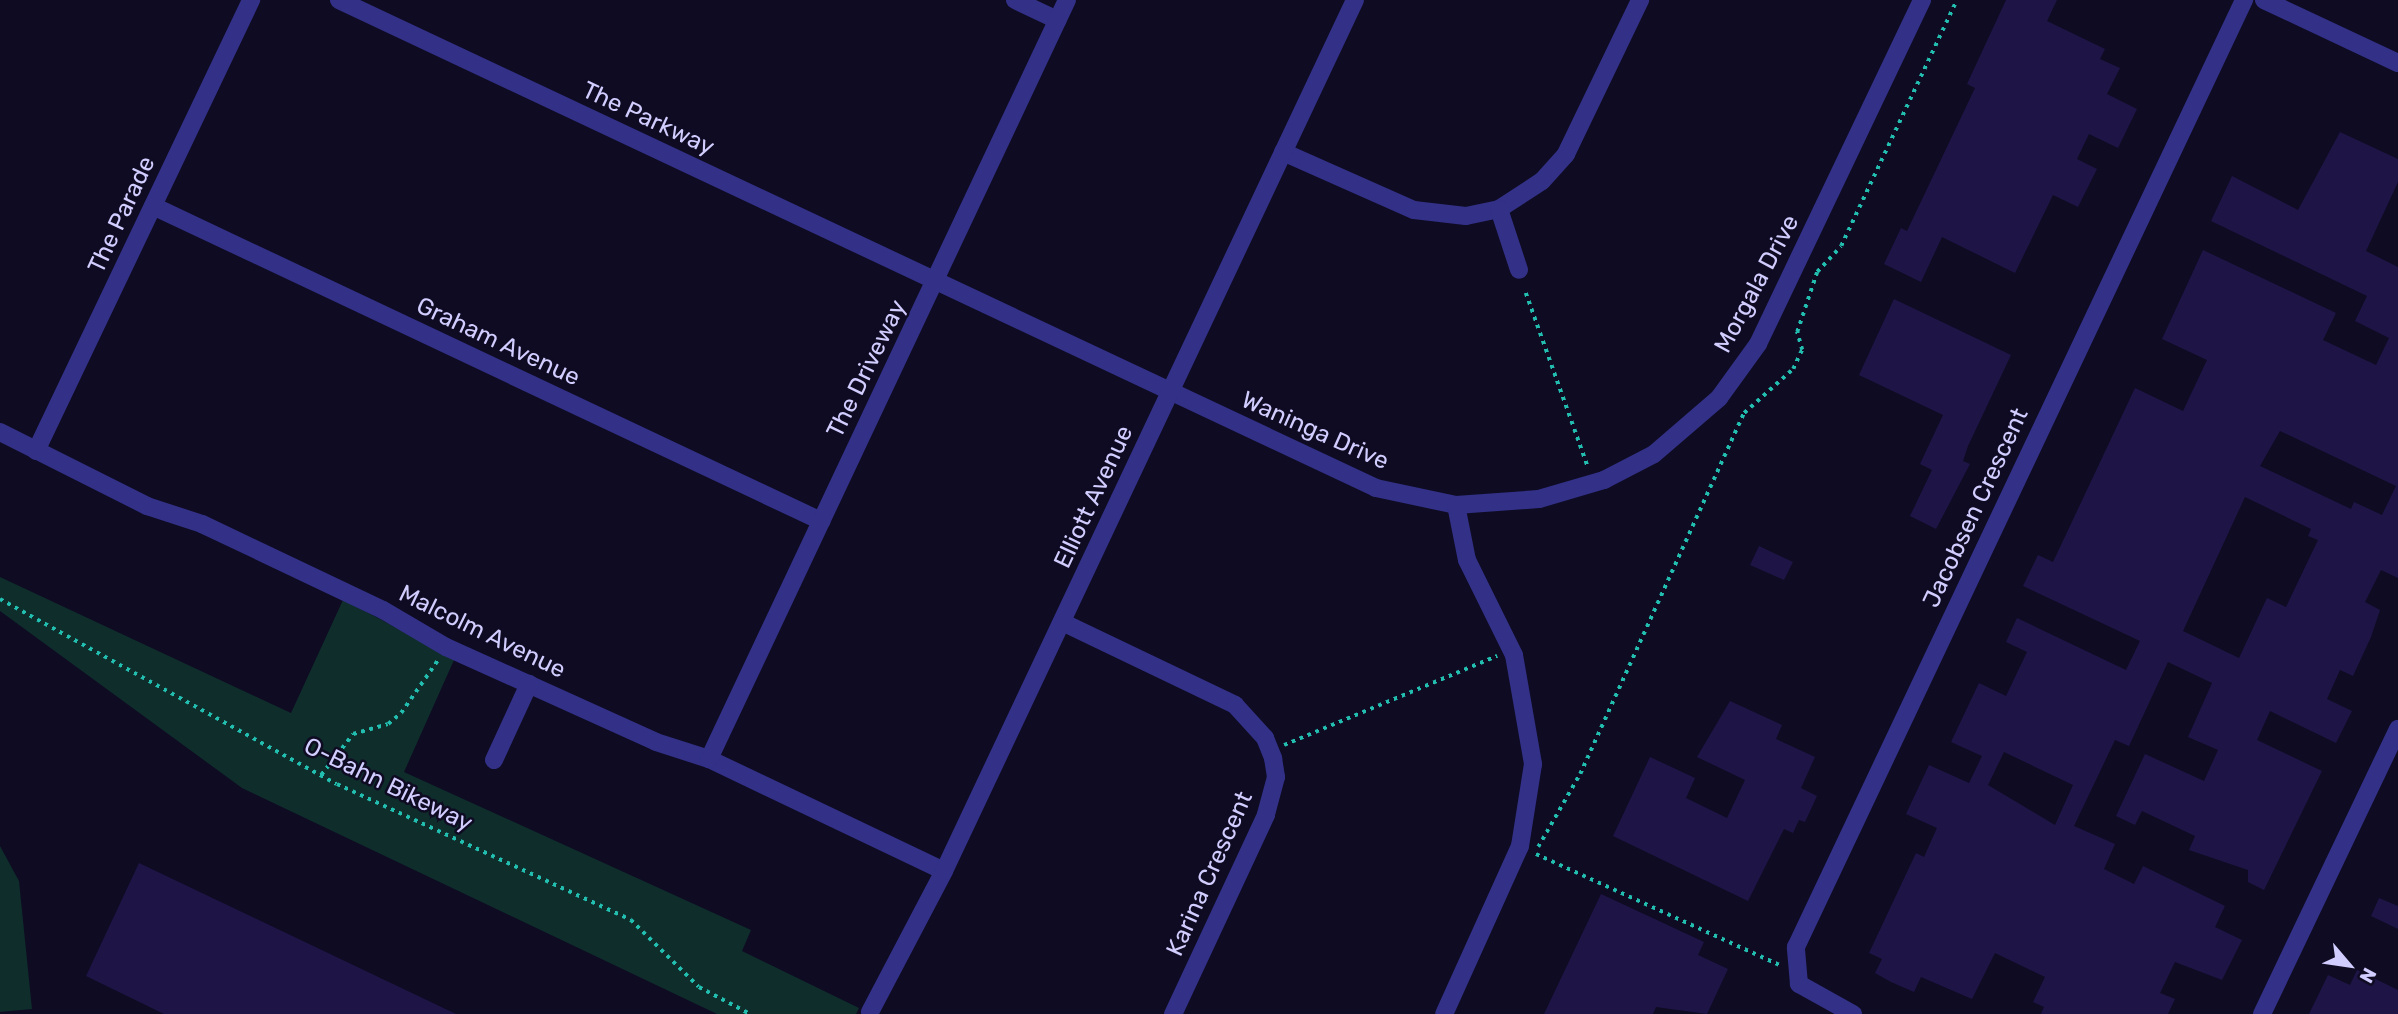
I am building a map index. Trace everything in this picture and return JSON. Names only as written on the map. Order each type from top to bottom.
[{"type":"street","name":"The Parade","points":[[36,452],[251,0]]},
{"type":"street","name":"The Parkway","points":[[339,0],[936,282]]},
{"type":"street","points":[[1015,0],[1057,20]]},
{"type":"street","name":"The Driveway","points":[[709,759],[1067,0]]},
{"type":"street","name":"Elliott Avenue","points":[[870,1012],[944,871],[1356,0]]},
{"type":"street","points":[[1283,152],[1415,210],[1466,216],[1499,209],[1542,181],[1566,154],[1640,0]]},
{"type":"street","name":"Morgala Drive","points":[[1456,505],[1539,499],[1604,480],[1654,454],[1719,398],[1758,344],[1922,0]]},
{"type":"street","name":"Jacobsen Crescent","points":[[1795,972],[1805,926],[2244,0]]},
{"type":"street","points":[[2264,0],[2398,64]]},
{"type":"street","name":"Graham Avenue","points":[[153,206],[821,522]]},
{"type":"street","points":[[1499,209],[1519,270]]},
{"type":"street","name":"Waninga Drive","points":[[936,282],[1376,488],[1456,505]]},
{"type":"street","name":"Malcolm Avenue","points":[[0,432],[147,506],[226,536],[446,647],[709,759],[944,871]]},
{"type":"street","points":[[1444,1014],[1507,881],[1531,793],[1533,736],[1511,650],[1467,560],[1456,505]]},
{"type":"street","points":[[1062,622],[1236,705],[1270,751]]},
{"type":"street","points":[[494,760],[529,684]]},
{"type":"street","points":[[2262,1014],[2392,757],[2398,729]]},
{"type":"street","name":"Karina Crescent","points":[[1173,1014],[1273,795],[1270,751]]},
{"type":"street","points":[[1795,972],[1812,995],[1853,1014]]},
{"type":"path","points":[[1795,972],[1531,852],[1545,843],[1580,774],[1744,413],[1793,369],[1817,272],[1840,246],[1957,0]]},
{"type":"path","points":[[1525,293],[1589,469]]},
{"type":"path","name":"O-Bahn Bikeway","points":[[0,599],[321,775],[631,920],[699,987],[750,1014]]},
{"type":"path","points":[[321,775],[353,734],[388,724],[401,713],[446,647]]},
{"type":"path","points":[[1270,751],[1511,650]]},
{"type":"green space","points":[[0,577],[291,713],[343,600],[454,660],[404,772],[751,930],[742,951],[859,1008],[856,1014],[717,1014],[242,788],[0,611]]},
{"type":"green space","points":[[0,846],[19,881],[32,1009],[0,1012]]},
{"type":"building","points":[[2006,0],[2057,0],[2047,21],[2105,49],[2100,59],[2120,68],[2107,94],[2137,109],[2118,148],[2089,134],[2077,159],[2097,169],[2078,207],[2053,195],[2015,273],[1942,237],[1921,282],[1884,264],[1901,228],[1907,231],[1975,88],[1967,84]]},
{"type":"building","points":[[2340,132],[2398,159],[2398,182],[2366,251],[2398,267],[2398,578],[2381,570],[2365,602],[2380,610],[2371,637],[2353,676],[2340,670],[2327,699],[2352,711],[2336,743],[2270,711],[2257,740],[2322,771],[2264,890],[2248,882],[2248,870],[2189,850],[2195,836],[2142,811],[2135,825],[2116,816],[2145,754],[2204,781],[2218,750],[2188,737],[2212,683],[2168,662],[2129,746],[2115,740],[2074,826],[2115,844],[2104,869],[2134,884],[2143,866],[2225,906],[2215,927],[2242,940],[2222,980],[2175,962],[2160,993],[2175,999],[2168,1014],[2041,1014],[2044,1007],[2033,1002],[2045,977],[1995,953],[1972,999],[1921,977],[1914,992],[1891,982],[1875,973],[1882,959],[1869,953],[1916,853],[1924,857],[1937,828],[1906,814],[1929,765],[1969,783],[1982,756],[1951,742],[1979,683],[2006,696],[2027,652],[2006,642],[2017,618],[2126,670],[2140,641],[2023,586],[2038,555],[2053,562],[2135,388],[2183,411],[2207,360],[2162,339],[2203,250],[2336,313],[2323,340],[2376,365],[2389,338],[2355,321],[2367,296],[2211,221],[2232,176],[2298,210]],"holes":[[[2280,431],[2396,486],[2382,515],[2354,502],[2351,509],[2260,466]],[[2245,497],[2311,529],[2308,536],[2318,540],[2286,607],[2267,598],[2239,658],[2183,631]],[[2004,752],[2073,785],[2055,825],[1988,785]]]},
{"type":"building","points":[[1894,299],[2011,355],[1968,446],[1963,461],[1970,464],[1936,529],[1910,516],[1932,470],[1920,464],[1943,415],[1859,375]]},
{"type":"building","points":[[1759,546],[1793,562],[1784,580],[1750,565]]},
{"type":"building","points":[[1730,701],[1782,725],[1776,739],[1815,757],[1801,788],[1817,796],[1805,822],[1799,820],[1793,833],[1784,829],[1748,901],[1613,836],[1650,757],[1695,778],[1686,798],[1727,818],[1745,780],[1697,757]]},
{"type":"building","points":[[139,863],[456,1014],[164,1014],[86,976]]},
{"type":"building","points":[[1601,894],[1704,942],[1698,955],[1728,969],[1707,1014],[1656,1007],[1653,1014],[1544,1014]]},
{"type":"building","points":[[2379,898],[2398,906],[2398,929],[2371,916]]},
{"type":"building","points":[[2357,970],[2398,990],[2398,1014],[2309,1014],[2328,975],[2350,985]]}]
